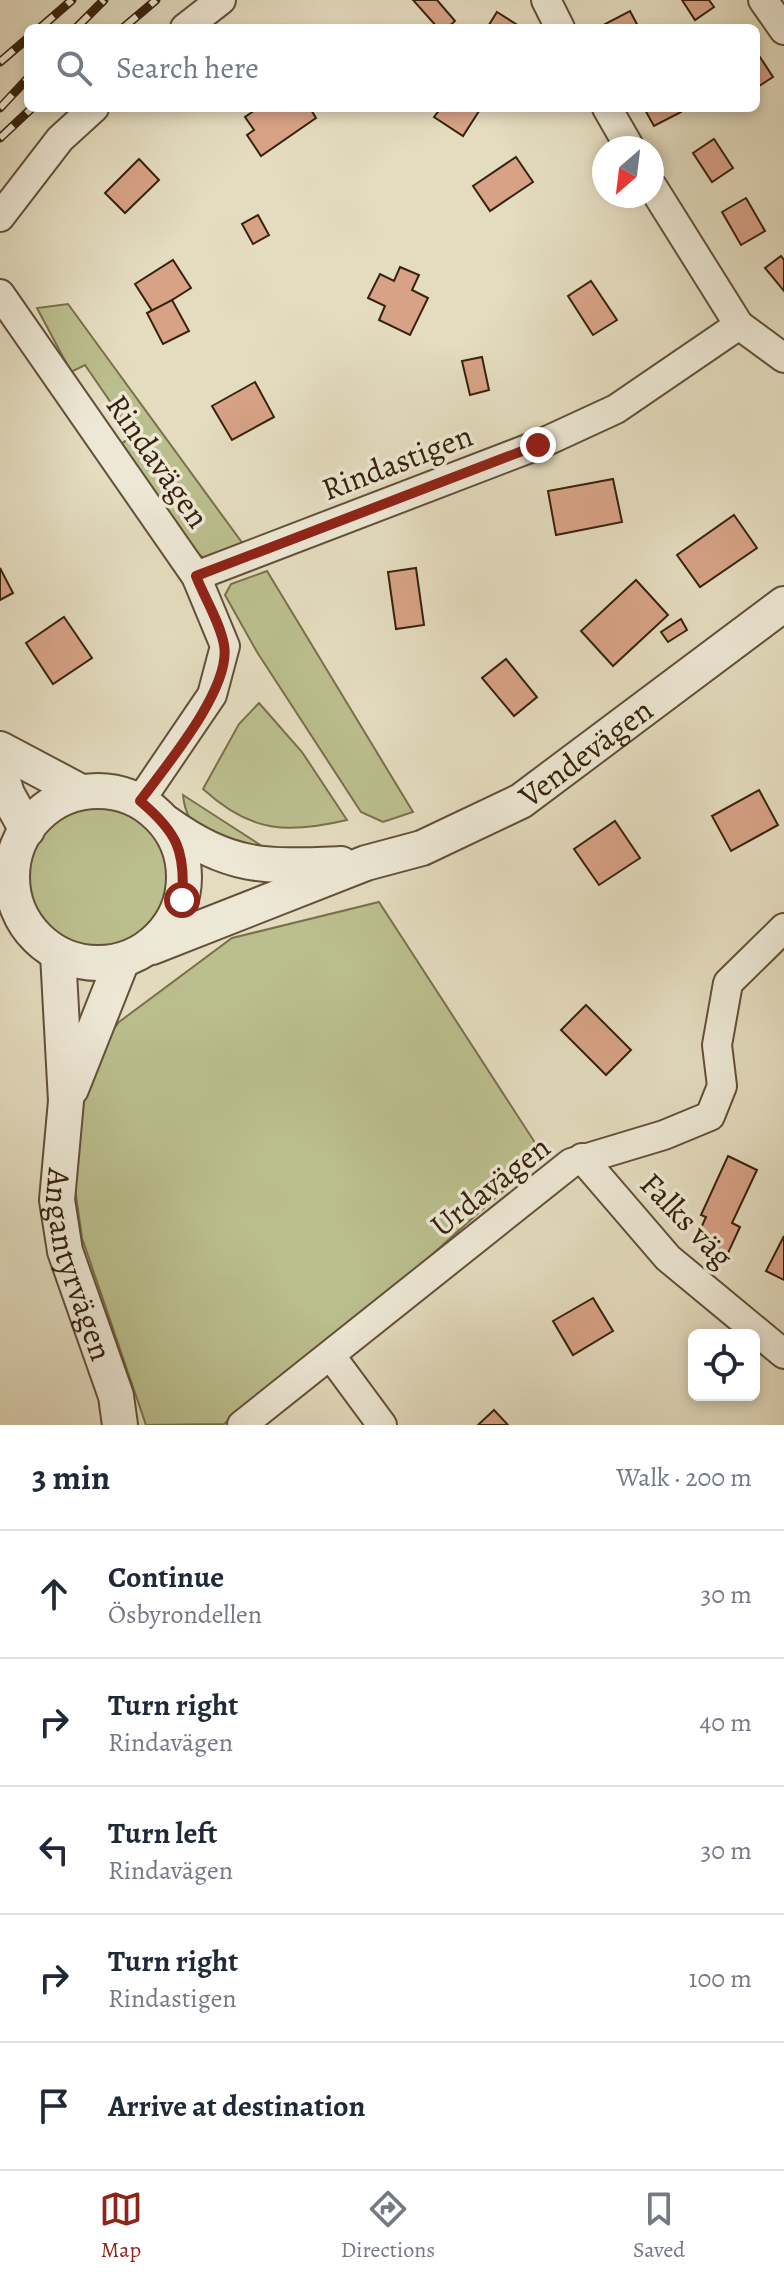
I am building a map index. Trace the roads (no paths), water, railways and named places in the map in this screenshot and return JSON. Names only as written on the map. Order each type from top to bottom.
[{"type":"street","points":[[190,24],[221,0]]},
{"type":"street","points":[[546,0],[558,24]]},
{"type":"street","points":[[763,0],[784,30]]},
{"type":"street","points":[[0,217],[60,139],[90,112]]},
{"type":"street","points":[[609,112],[623,136]]},
{"type":"street","points":[[664,205],[739,325],[784,358]]},
{"type":"street","name":"Rindavägen","points":[[0,294],[196,576],[225,646],[220,675],[212,695],[151,811]]},
{"type":"street","name":"Rindastigen","points":[[196,576],[538,445],[616,409],[739,325]]},
{"type":"street","name":"Vendevägen","points":[[152,947],[366,863],[422,848],[521,801],[784,604]]},
{"type":"street","points":[[0,749],[81,792]]},
{"type":"street","points":[[0,771],[17,835],[9,907],[33,935],[58,954],[89,962],[121,963],[152,947],[169,927],[182,900],[185,870],[177,841],[151,811],[111,791],[81,792],[56,801],[17,835]]},
{"type":"street","name":"Vendevägen","points":[[151,811],[198,845],[237,861],[273,866],[366,863]]},
{"type":"street","name":"Urdavägen","points":[[242,1425],[538,1189],[582,1158],[664,1135],[710,1116],[722,1086],[717,1045],[728,983],[784,928]]},
{"type":"street","name":"Angantyrvägen","points":[[58,954],[66,1101],[57,1200],[65,1251],[116,1396],[120,1425]]},
{"type":"street","name":"Angantyrvägen","points":[[66,1101],[121,963]]},
{"type":"street","name":"Falks väg","points":[[582,1158],[668,1258],[784,1354]]},
{"type":"street","points":[[331,1356],[382,1425]]},
{"type":"railway","points":[[45,24],[72,0]]},
{"type":"railway","points":[[80,24],[104,0]]},
{"type":"railway","points":[[128,24],[156,0]]},
{"type":"railway","points":[[0,62],[24,41]]},
{"type":"railway","points":[[0,108],[24,82]]},
{"type":"railway","points":[[0,138],[28,112]]}]
